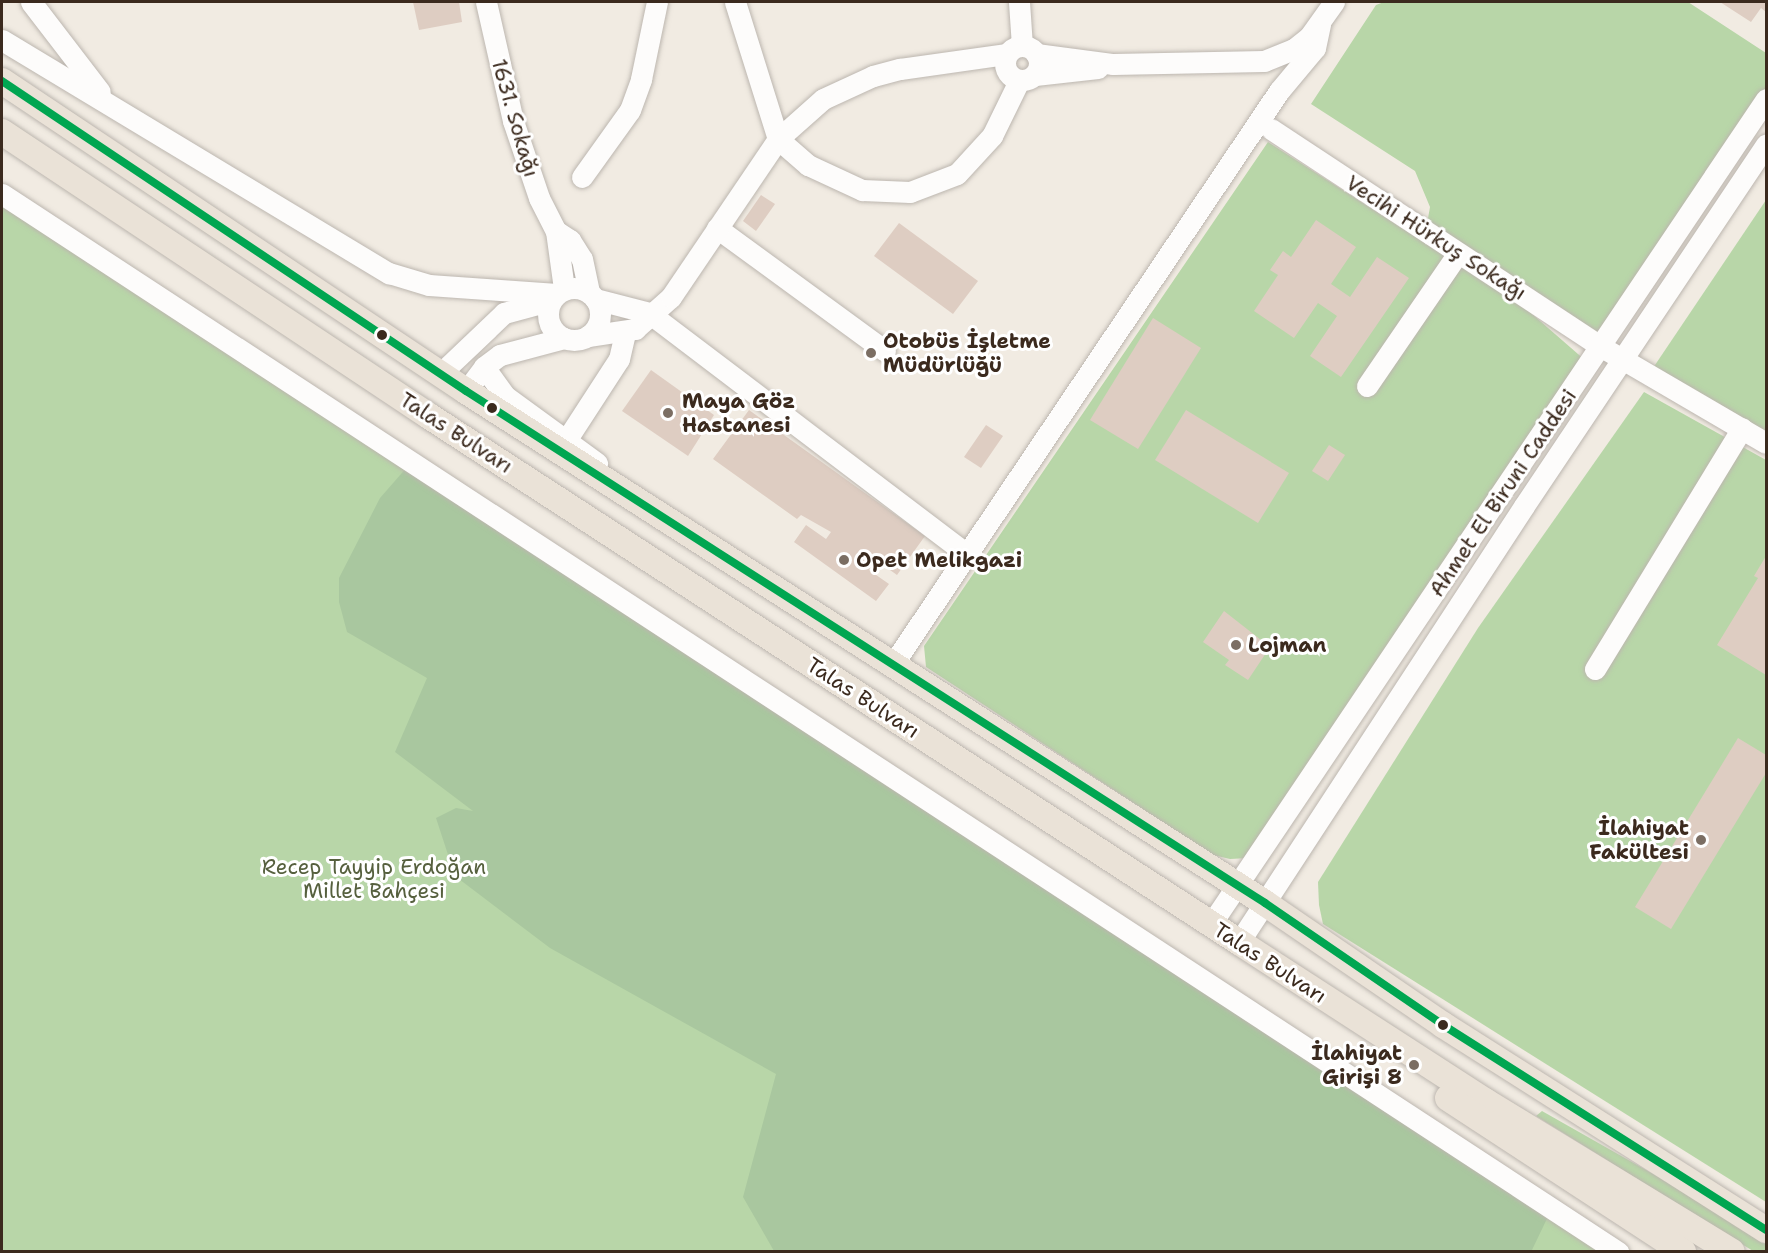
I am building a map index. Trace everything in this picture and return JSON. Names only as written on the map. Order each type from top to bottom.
[{"type":"main road","name":"Talas Bulvarı","points":[[2,81],[466,391],[1238,885],[1443,1025],[1767,1230]]},
{"type":"main road","name":"Talas Bulvarı","points":[[2,132],[429,416],[1211,924],[1485,1101],[1732,1251]]},
{"type":"main road","points":[[2,153],[1683,1251]]},
{"type":"street","points":[[32,2],[106,100]]},
{"type":"street","name":"1631. Sokağı","points":[[486,2],[513,121],[539,198],[556,231],[557,295]]},
{"type":"street","points":[[582,177],[630,110],[642,79],[657,2]]},
{"type":"street","points":[[735,2],[778,139],[808,165],[844,185],[877,193],[924,189],[957,174],[982,150],[1021,63],[1019,2]]},
{"type":"street","points":[[466,391],[484,367],[508,352],[564,338],[625,333],[644,322],[649,313],[671,297],[778,139],[801,114],[848,86],[900,69],[943,65],[959,69],[1021,63],[1264,61],[1294,49],[1320,24],[1335,2]]},
{"type":"street","points":[[893,664],[1272,101],[1316,48],[1320,24]]},
{"type":"street","points":[[2,40],[106,100],[389,273],[429,285],[592,296],[649,313],[967,554]]},
{"type":"street","name":"Ahmet El Biruni Caddesi","points":[[1211,924],[1767,99]]},
{"type":"street","name":"Vecihi Hürkuş Sokağı","points":[[1271,129],[1622,359]]},
{"type":"street","name":"Ahmet El Biruni Caddesi","points":[[1239,942],[1565,444],[1767,145]]},
{"type":"street","points":[[2,194],[1618,1251]]},
{"type":"street","points":[[717,228],[885,351]]},
{"type":"street","name":"1631. Sokağı","points":[[556,231],[570,240],[582,259],[592,296]]},
{"type":"street","points":[[1367,386],[1458,253]]},
{"type":"street","points":[[473,289],[493,321]]},
{"type":"street","points":[[441,373],[493,321],[519,306],[557,295]]},
{"type":"street","points":[[557,295],[548,318],[564,338]]},
{"type":"street","points":[[588,336],[600,315],[592,296]]},
{"type":"street","points":[[567,439],[619,359],[625,333]]},
{"type":"street","points":[[1622,359],[1767,443]]},
{"type":"street","points":[[484,367],[505,396],[567,439],[675,524]]},
{"type":"street","points":[[1545,430],[1563,427],[1565,444]]},
{"type":"street","points":[[1595,669],[1742,428]]},
{"type":"green space","points":[[1384,2],[1688,2],[1766,53],[1766,111],[1615,332],[1592,335],[1427,224],[1430,207],[1415,171],[1311,104],[1376,5]]},
{"type":"green space","points":[[1268,142],[1524,307],[1586,361],[1436,589],[1283,836],[1265,852],[1248,858],[1230,859],[1213,855],[926,667],[924,646]]},
{"type":"green space","name":"Recep Tayyip Erdoğan Millet Bahçesi","points":[[2,188],[1627,1251],[2,1251]]},
{"type":"green space","points":[[1766,200],[1766,441],[1653,368]]},
{"type":"green space","points":[[1644,392],[1766,460],[1766,1202],[1323,924],[1319,905],[1318,882],[1478,628]]},
{"type":"green space","points":[[415,458],[1554,1204],[1532,1250],[774,1251],[743,1197],[776,1074],[550,948],[455,876],[436,818],[456,808],[473,811],[395,752],[427,678],[347,632],[339,602],[339,578],[380,498]]},
{"type":"green space","points":[[1542,1111],[1766,1238],[1766,1251],[1753,1251],[1536,1116]]},
{"type":"building","points":[[413,2],[459,2],[462,22],[419,30]]},
{"type":"building","points":[[1720,2],[1766,2],[1766,12],[1761,8],[1751,22]]},
{"type":"building","points":[[761,195],[775,204],[756,231],[743,221]]},
{"type":"building","points":[[1316,220],[1356,247],[1331,284],[1350,297],[1377,257],[1409,278],[1341,377],[1310,356],[1337,316],[1318,303],[1294,338],[1254,311],[1278,275],[1270,270],[1283,251],[1291,257]]},
{"type":"building","points":[[899,223],[978,281],[953,314],[874,256]]},
{"type":"building","points":[[1153,318],[1201,348],[1138,449],[1090,420]]},
{"type":"building","name":"Maya Göz Hastanesi","points":[[651,370],[714,415],[688,456],[622,411]]},
{"type":"building","points":[[749,410],[925,536],[897,575],[876,560],[869,570],[889,584],[876,601],[794,542],[806,525],[826,539],[831,532],[801,515],[797,519],[713,459]]},
{"type":"building","points":[[1186,410],[1289,473],[1258,523],[1155,460]]},
{"type":"building","points":[[986,425],[1003,436],[981,468],[964,457]]},
{"type":"building","points":[[1329,445],[1345,455],[1328,481],[1312,471]]},
{"type":"building","points":[[1766,556],[1766,675],[1717,645],[1758,578],[1754,576]]},
{"type":"building","name":"Lojman","points":[[1224,611],[1270,647],[1248,680],[1225,665],[1229,660],[1203,642]]},
{"type":"building","name":"İlahiyat Fakültesi","points":[[1738,738],[1766,755],[1766,773],[1671,929],[1635,907]]},
{"type":"transit line","points":[[2,81],[466,391],[1265,903],[1443,1025],[1766,1230]]},
{"type":"place","name":"Otobüs İşletme Müdürlüğü","points":[[871,353]]},
{"type":"place","name":"Maya Göz Hastanesi","points":[[668,413]]},
{"type":"place","name":"Opet Melikgazi","points":[[844,560]]},
{"type":"place","name":"Lojman","points":[[1236,645]]},
{"type":"place","name":"İlahiyat Fakültesi","points":[[1701,840]]},
{"type":"place","name":"İlahiyat Girişi 8","points":[[1414,1065]]}]
